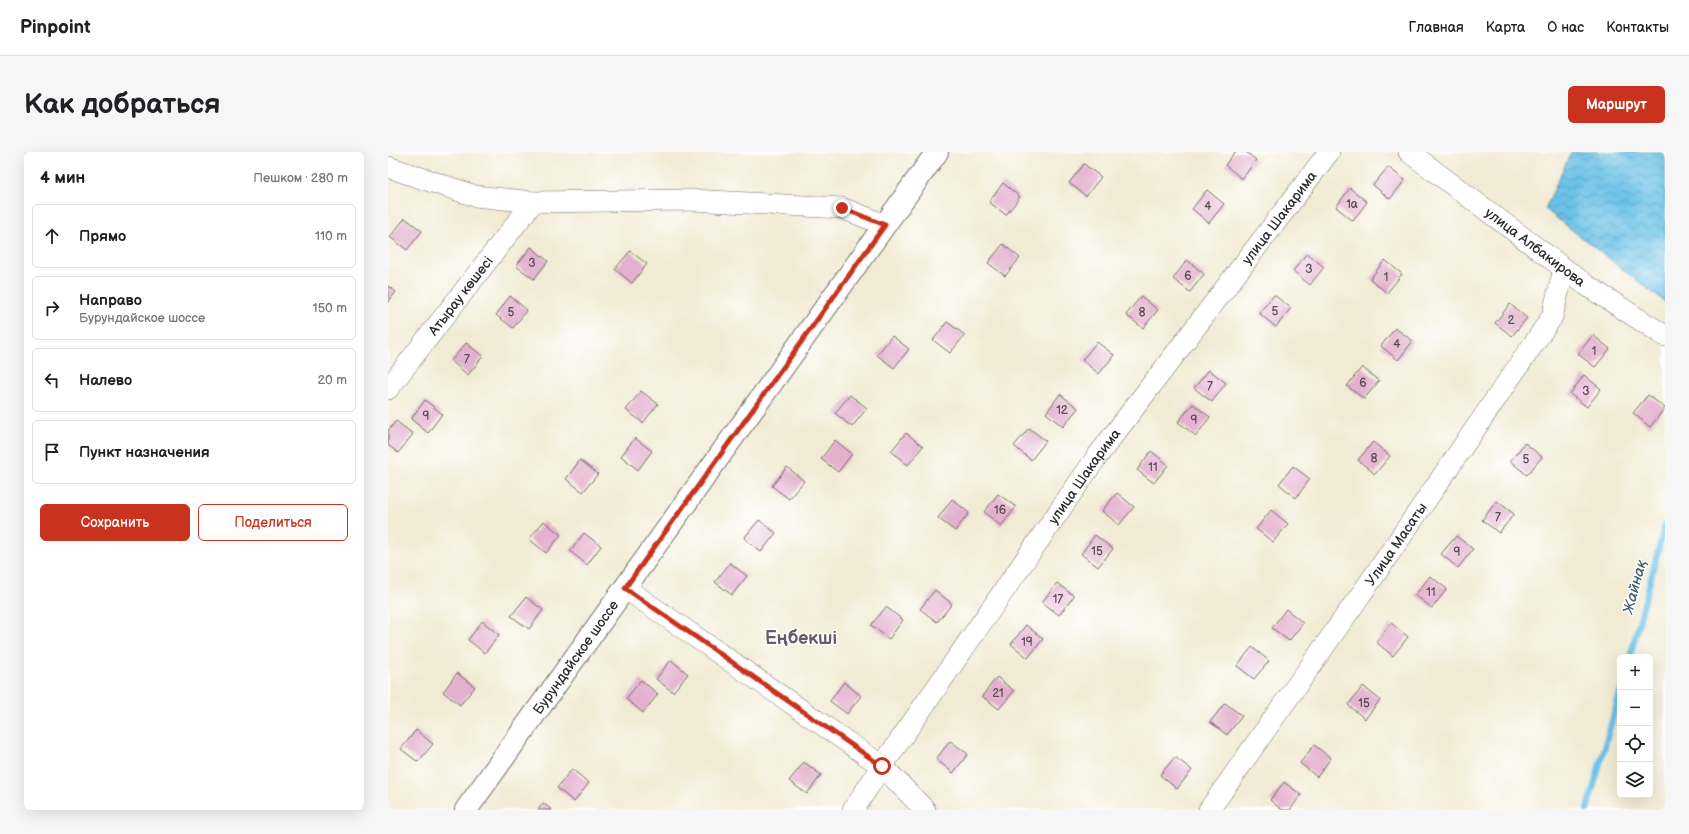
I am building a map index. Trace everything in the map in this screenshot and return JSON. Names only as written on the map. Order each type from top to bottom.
[{"type":"main road","name":"Бурундайское шоссе","points":[[466,810],[937,152]]},
{"type":"street","name":"улица Шакарима","points":[[853,810],[1096,458],[1329,152]]},
{"type":"street","name":"улица Албакирова","points":[[1409,152],[1586,285],[1665,336]]},
{"type":"street","points":[[388,167],[475,196],[533,202],[691,200],[842,208],[885,225]]},
{"type":"street","name":"Атырау көшесі","points":[[388,389],[533,202]]},
{"type":"street","name":"Улица Масаты","points":[[1209,810],[1376,573],[1552,317],[1564,269]]},
{"type":"street","points":[[625,588],[882,766],[926,810]]},
{"type":"water","points":[[1571,152],[1665,152],[1665,302],[1545,209]]},
{"type":"building","points":[[1235,152],[1246,152],[1256,160],[1242,179],[1225,165]]},
{"type":"building","points":[[1084,164],[1101,177],[1086,196],[1069,183]]},
{"type":"building","points":[[1388,167],[1405,180],[1390,199],[1373,185]]},
{"type":"building","points":[[1003,183],[1020,197],[1006,215],[989,202]]},
{"type":"building","points":[[1350,188],[1367,202],[1353,221],[1336,207]]},
{"type":"building","points":[[1207,190],[1224,204],[1209,223],[1192,209]]},
{"type":"building","points":[[405,218],[422,231],[407,250],[390,237]]},
{"type":"building","points":[[1003,244],[1020,258],[1005,276],[988,263]]},
{"type":"building","points":[[531,247],[548,261],[534,279],[516,266]]},
{"type":"building","points":[[630,251],[647,264],[632,283],[615,269]]},
{"type":"building","points":[[1307,253],[1324,267],[1310,285],[1293,271]]},
{"type":"building","points":[[1187,260],[1204,274],[1190,292],[1173,279]]},
{"type":"building","points":[[1385,260],[1402,274],[1387,293],[1370,279]]},
{"type":"building","points":[[388,286],[396,292],[388,302]]},
{"type":"building","points":[[1274,295],[1291,308],[1276,327],[1259,313]]},
{"type":"building","points":[[510,296],[527,310],[513,328],[496,315]]},
{"type":"building","points":[[1141,296],[1158,310],[1143,328],[1126,315]]},
{"type":"building","points":[[1510,304],[1527,318],[1512,336],[1495,323]]},
{"type":"building","points":[[947,322],[965,335],[950,353],[933,340]]},
{"type":"building","points":[[1395,328],[1413,341],[1398,360],[1381,346]]},
{"type":"building","points":[[1593,335],[1610,349],[1595,367],[1578,354]]},
{"type":"building","points":[[892,336],[909,349],[894,368],[877,355]]},
{"type":"building","points":[[1097,342],[1114,355],[1099,374],[1082,360]]},
{"type":"building","points":[[466,343],[483,356],[468,375],[451,361]]},
{"type":"building","points":[[1362,367],[1379,381],[1364,399],[1347,386]]},
{"type":"building","points":[[1209,370],[1226,383],[1212,402],[1194,388]]},
{"type":"building","points":[[1584,375],[1601,389],[1587,407],[1570,394]]},
{"type":"building","points":[[641,391],[658,404],[643,423],[626,410]]},
{"type":"building","points":[[1060,394],[1078,408],[1063,427],[1046,413]]},
{"type":"building","points":[[850,395],[867,408],[852,427],[835,413]]},
{"type":"building","points":[[1648,395],[1665,408],[1650,427],[1633,413]]},
{"type":"building","points":[[425,400],[442,414],[428,433],[411,419]]},
{"type":"building","points":[[1193,404],[1210,417],[1196,436],[1178,422]]},
{"type":"building","points":[[396,421],[413,434],[398,453],[388,445],[388,431]]},
{"type":"building","points":[[1029,428],[1046,441],[1031,460],[1014,446]]},
{"type":"building","points":[[906,433],[923,446],[908,465],[891,451]]},
{"type":"building","points":[[635,438],[652,451],[638,470],[621,456]]},
{"type":"building","points":[[835,440],[852,454],[838,472],[821,459]]},
{"type":"building","points":[[1373,442],[1390,456],[1375,474],[1358,460]]},
{"type":"building","points":[[1525,443],[1542,457],[1527,475],[1510,461]]},
{"type":"building","points":[[1151,451],[1168,465],[1154,483],[1137,470]]},
{"type":"building","points":[[580,460],[598,474],[583,492],[566,479]]},
{"type":"building","points":[[1293,466],[1310,479],[1296,498],[1279,484]]},
{"type":"building","points":[[787,467],[804,481],[789,499],[772,486]]},
{"type":"building","points":[[1117,493],[1134,507],[1119,525],[1102,511]]},
{"type":"building","points":[[998,494],[1016,507],[1001,526],[984,512]]},
{"type":"building","points":[[952,499],[969,513],[955,531],[938,518]]},
{"type":"building","points":[[1497,501],[1514,514],[1499,533],[1482,520]]},
{"type":"building","points":[[1271,510],[1288,524],[1273,542],[1256,529]]},
{"type":"building","points":[[759,520],[776,533],[761,552],[744,538]]},
{"type":"building","points":[[544,521],[561,535],[546,553],[529,539]]},
{"type":"building","points":[[584,533],[601,546],[587,565],[570,551]]},
{"type":"building","points":[[1095,535],[1113,549],[1098,567],[1081,554]]},
{"type":"building","points":[[1456,536],[1473,549],[1458,568],[1441,554]]},
{"type":"building","points":[[730,563],[747,576],[732,595],[715,582]]},
{"type":"building","points":[[1430,576],[1447,589],[1432,608],[1415,595]]},
{"type":"building","points":[[1057,583],[1074,596],[1059,615],[1042,602]]},
{"type":"building","points":[[935,590],[952,604],[937,622],[920,609]]},
{"type":"building","points":[[526,597],[543,610],[529,629],[511,616]]},
{"type":"building","points":[[886,607],[903,620],[889,639],[871,625]]},
{"type":"building","points":[[1286,609],[1303,623],[1289,641],[1272,628]]},
{"type":"building","points":[[482,621],[499,635],[485,653],[468,640]]},
{"type":"building","points":[[1391,623],[1408,637],[1393,656],[1376,642]]},
{"type":"building","points":[[1026,625],[1043,639],[1028,658],[1011,644]]},
{"type":"building","points":[[1252,647],[1269,661],[1254,679],[1237,666]]},
{"type":"building","points":[[671,660],[688,674],[673,692],[656,679]]},
{"type":"building","points":[[457,673],[475,687],[460,705],[443,692]]},
{"type":"building","points":[[997,677],[1014,691],[999,709],[982,696]]},
{"type":"building","points":[[641,680],[658,694],[643,713],[626,699]]},
{"type":"building","points":[[844,682],[861,696],[847,714],[830,701]]},
{"type":"building","points":[[1363,686],[1380,700],[1365,719],[1348,705]]},
{"type":"building","points":[[1225,703],[1242,716],[1227,735],[1210,722]]},
{"type":"building","points":[[416,730],[433,744],[418,762],[401,749]]},
{"type":"building","points":[[950,741],[968,754],[953,773],[936,759]]},
{"type":"building","points":[[1314,745],[1331,758],[1317,777],[1300,763]]},
{"type":"building","points":[[1175,757],[1192,770],[1177,789],[1160,775]]},
{"type":"building","points":[[804,762],[821,775],[807,794],[789,781]]},
{"type":"building","points":[[572,769],[589,783],[574,802],[557,788]]},
{"type":"building","points":[[1284,782],[1301,795],[1290,810],[1282,810],[1270,800]]},
{"type":"building","points":[[543,803],[552,810],[538,810]]},
{"type":"waterway","name":"Жайнақ","points":[[1631,654],[1665,524]]},
{"type":"waterway","name":"Жайнақ","points":[[1587,810],[1617,703]]},
{"type":"district","name":"Еңбекші","points":[[801,638]]},
{"type":"route","points":[[842,208],[885,225],[625,588],[882,766]]}]
